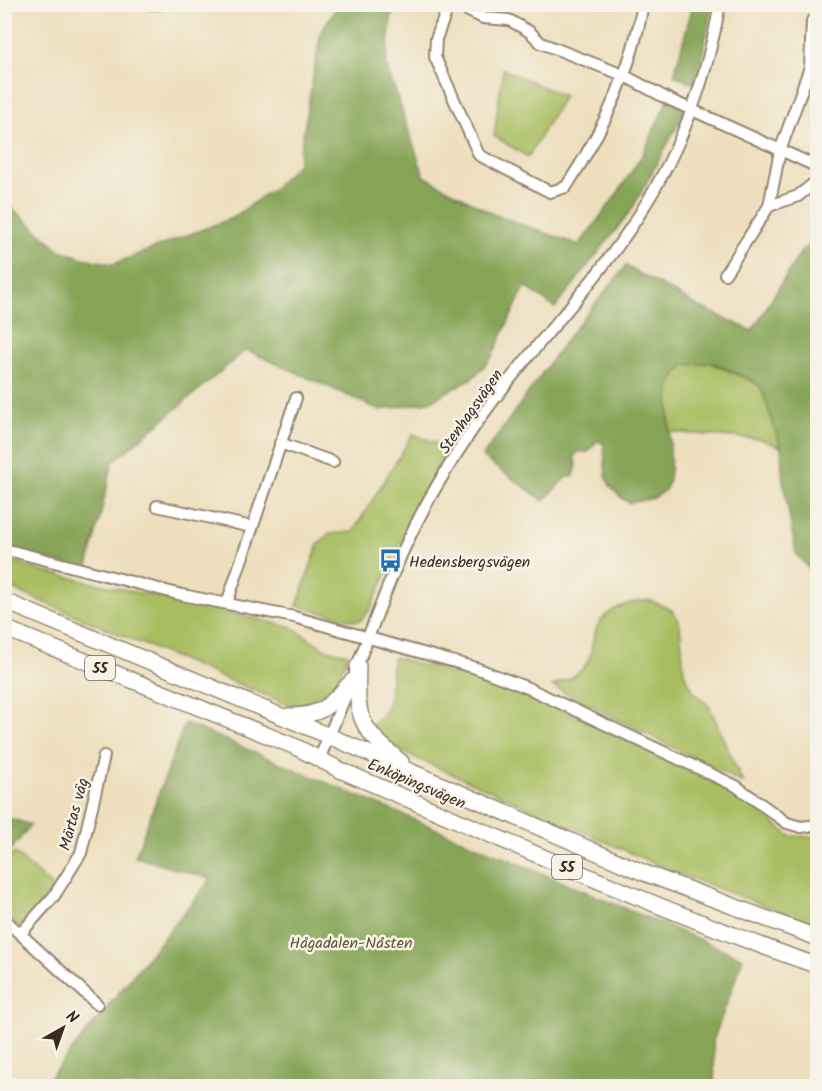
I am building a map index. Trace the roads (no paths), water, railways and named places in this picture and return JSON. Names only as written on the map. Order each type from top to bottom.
[{"type":"main road","name":"Enköpingsvägen","points":[[4,601],[329,736],[642,872],[818,938]]},
{"type":"main road","name":"Enköpingsvägen","points":[[4,628],[320,757],[340,770],[633,895],[748,942],[818,966]]},
{"type":"main road","points":[[358,666],[357,706],[362,722],[379,744],[414,773]]},
{"type":"main road","points":[[281,716],[310,716],[322,712],[352,681]]},
{"type":"street","points":[[150,4],[160,4]]},
{"type":"street","points":[[449,4],[436,39],[435,57],[479,155],[550,192],[566,187],[608,118],[637,39],[643,4]]},
{"type":"street","points":[[454,4],[483,18],[509,20],[531,32],[541,43],[623,75],[818,167]]},
{"type":"street","name":"Stenhagsvägen","points":[[320,757],[417,521],[447,470],[499,393],[639,216],[660,180],[694,110],[710,56],[720,4]]},
{"type":"street","points":[[725,274],[769,206],[780,151],[814,67],[812,21]]},
{"type":"street","points":[[769,206],[798,196],[818,180]]},
{"type":"street","points":[[227,603],[296,398]]},
{"type":"street","points":[[280,443],[333,462]]},
{"type":"street","points":[[157,506],[252,527]]},
{"type":"street","points":[[4,549],[182,595],[294,617],[476,668],[528,688],[736,786],[787,823],[801,827],[818,825]]},
{"type":"street","name":"Märtas väg","points":[[21,933],[54,896],[81,853],[104,756]]},
{"type":"street","points":[[4,919],[97,1004]]},
{"type":"place","name":"Hedensbergsvägen","points":[[391,561]]},
{"type":"park label","name":"Hågadalen-Nåsten","points":[[351,942]]}]
